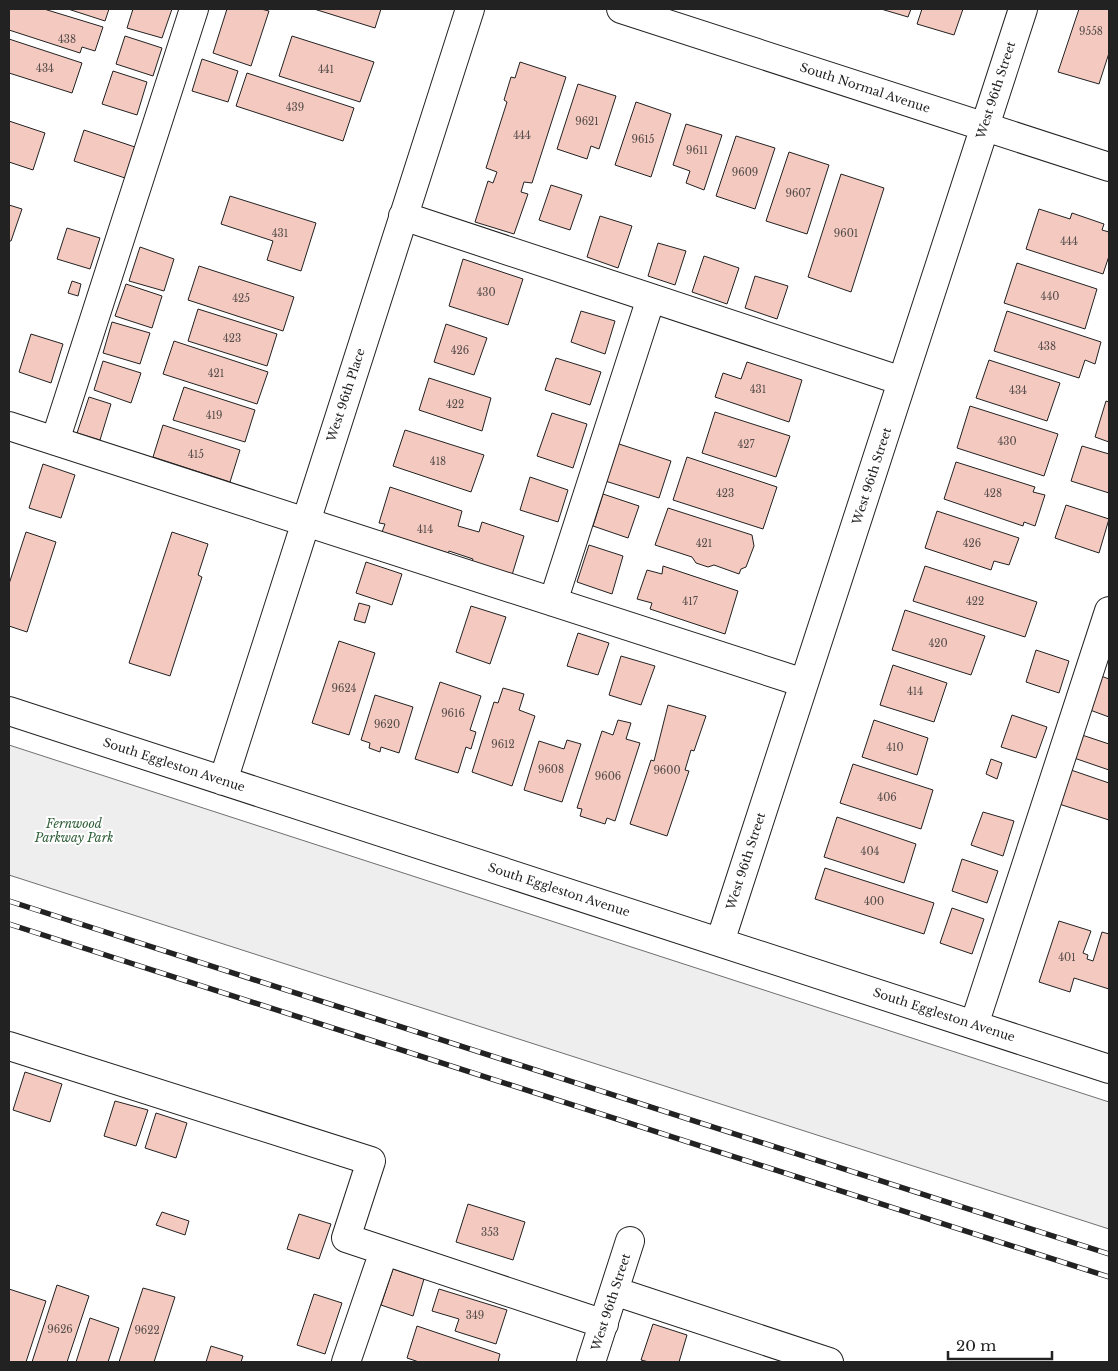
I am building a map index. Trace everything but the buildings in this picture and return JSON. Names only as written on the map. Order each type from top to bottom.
[{"type":"street","points":[[55,441],[194,9]]},
{"type":"street","name":"West 96th Place","points":[[222,781],[470,9]]},
{"type":"street","name":"South Normal Avenue","points":[[621,9],[1109,167]]},
{"type":"street","name":"West 96th Street","points":[[720,942],[1023,9]]},
{"type":"street","points":[[404,216],[902,381]]},
{"type":"street","points":[[553,602],[651,298]]},
{"type":"street","points":[[9,426],[804,683]]},
{"type":"street","points":[[974,1025],[1109,611]]},
{"type":"street","name":"South Eggleston Avenue","points":[[9,711],[1109,1069]]},
{"type":"street","points":[[9,1046],[371,1161],[346,1238],[604,1324]]},
{"type":"street","name":"West 96th Street","points":[[591,1362],[630,1242]]},
{"type":"street","points":[[346,1362],[384,1251]]},
{"type":"street","points":[[614,1291],[829,1362]]},
{"type":"green space","name":"Fernwood Parkway Park","points":[[9,745],[1109,1102],[1109,1229],[9,875]]},
{"type":"railway","points":[[9,901],[1109,1254]]},
{"type":"railway","points":[[9,924],[1109,1277]]}]
